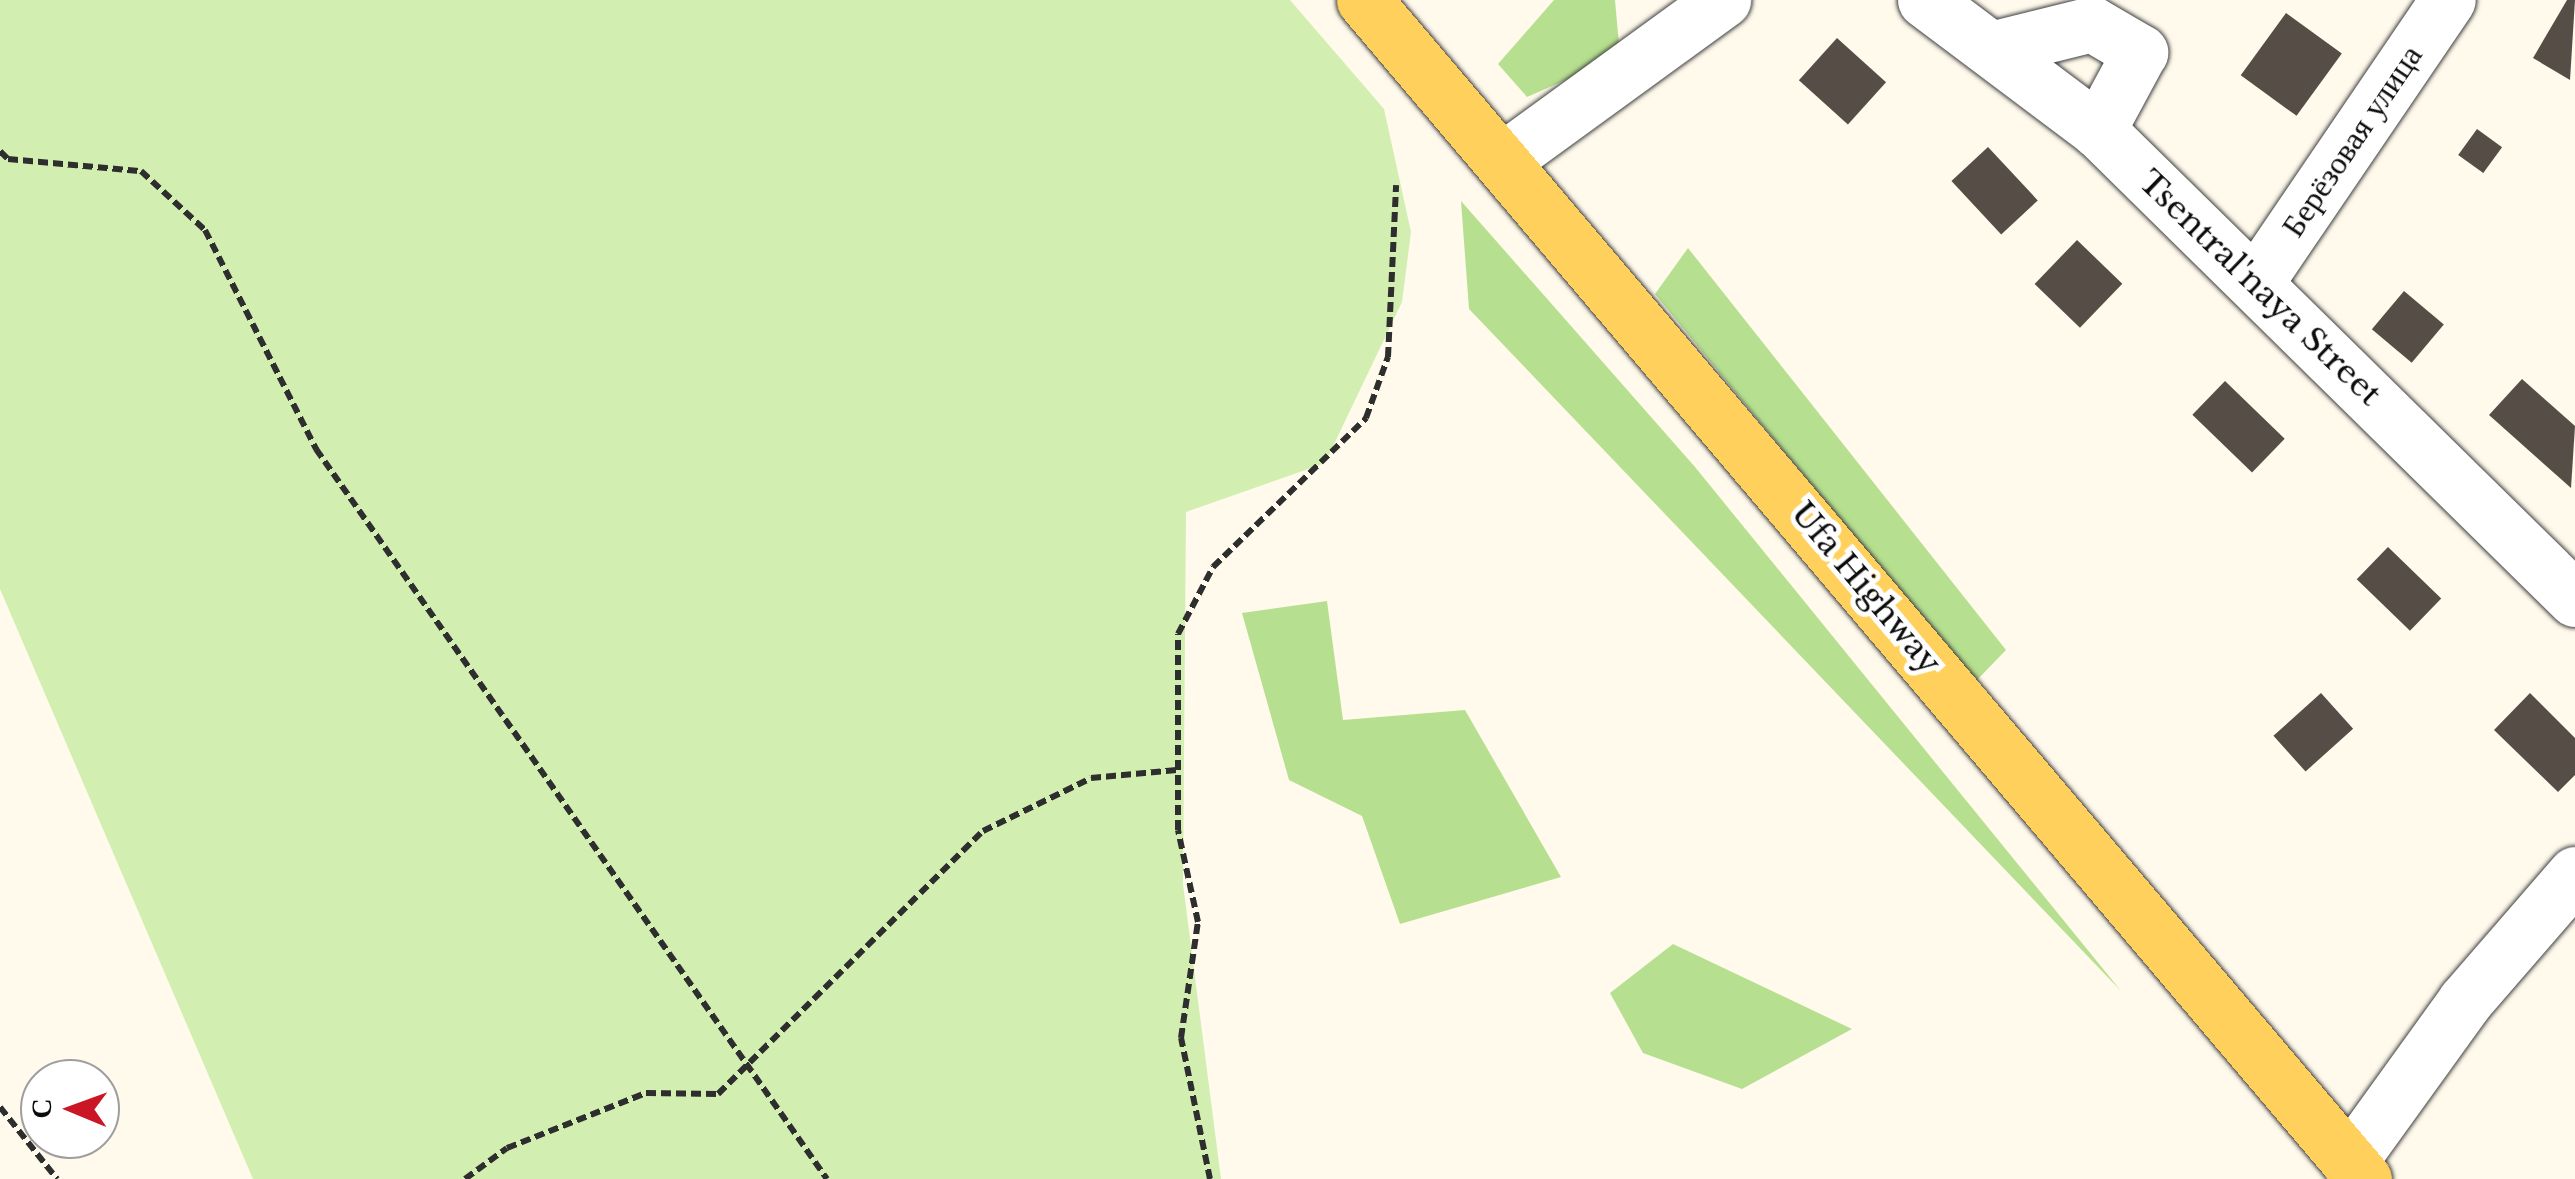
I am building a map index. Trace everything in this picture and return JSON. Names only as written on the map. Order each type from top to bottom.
[{"type":"main road","name":"Ufa Highway","points":[[1364,0],[1504,159],[2356,1170]]},
{"type":"street","points":[[1504,159],[1722,0]]},
{"type":"street","name":"Tsentral'naya Street","points":[[1925,0],[2098,130],[2569,580]]},
{"type":"street","name":"Берёзовая улица","points":[[2256,282],[2448,0]]},
{"type":"street","points":[[1991,49],[2092,24],[2140,52],[2098,130]]},
{"type":"street","points":[[2356,1170],[2465,1001],[2575,874]]},
{"type":"path","points":[[0,151],[140,171],[205,230],[316,450],[827,1179]]},
{"type":"path","points":[[1210,1179],[1181,1038],[1198,922],[1178,830],[1178,634],[1213,567],[1366,418],[1388,357],[1396,186]]},
{"type":"path","points":[[465,1179],[507,1148],[646,1093],[718,1094],[745,1061],[842,980],[983,832],[1091,778],[1177,770]]},
{"type":"path","points":[[0,1106],[57,1179]]},
{"type":"green space","points":[[0,0],[1290,0],[1384,109],[1411,232],[1402,302],[1325,463],[1186,512],[1183,884],[1221,1179],[253,1179],[0,589]]},
{"type":"green space","points":[[1554,0],[1615,0],[1620,56],[1527,97],[1498,64]]},
{"type":"green space","points":[[1461,201],[1695,467],[2121,991],[1469,309]]},
{"type":"green space","points":[[1688,248],[2006,650],[1974,683],[1655,294]]},
{"type":"green space","points":[[1327,601],[1343,720],[1465,710],[1561,877],[1400,924],[1362,816],[1289,780],[1242,613]]},
{"type":"green space","points":[[1673,944],[1852,1029],[1742,1089],[1643,1053],[1610,993]]},
{"type":"building","points":[[2567,0],[2575,0],[2570,80],[2533,58]]},
{"type":"building","points":[[2286,13],[2342,54],[2297,116],[2241,75]]},
{"type":"building","points":[[1837,38],[1886,82],[1848,125],[1799,80]]},
{"type":"building","points":[[2477,129],[2502,147],[2483,173],[2458,155]]},
{"type":"building","points":[[1988,147],[2038,200],[2001,234],[1951,181]]},
{"type":"building","points":[[2077,240],[2122,284],[2080,328],[2035,284]]},
{"type":"building","points":[[2404,291],[2444,324],[2412,363],[2372,329]]},
{"type":"building","points":[[2522,379],[2575,426],[2571,488],[2489,415]]},
{"type":"building","points":[[2225,381],[2285,439],[2252,472],[2192,415]]},
{"type":"building","points":[[2388,547],[2441,598],[2410,631],[2357,579]]},
{"type":"building","points":[[2321,693],[2353,729],[2306,771],[2273,736]]},
{"type":"building","points":[[2530,693],[2575,738],[2575,775],[2558,792],[2494,730]]}]
